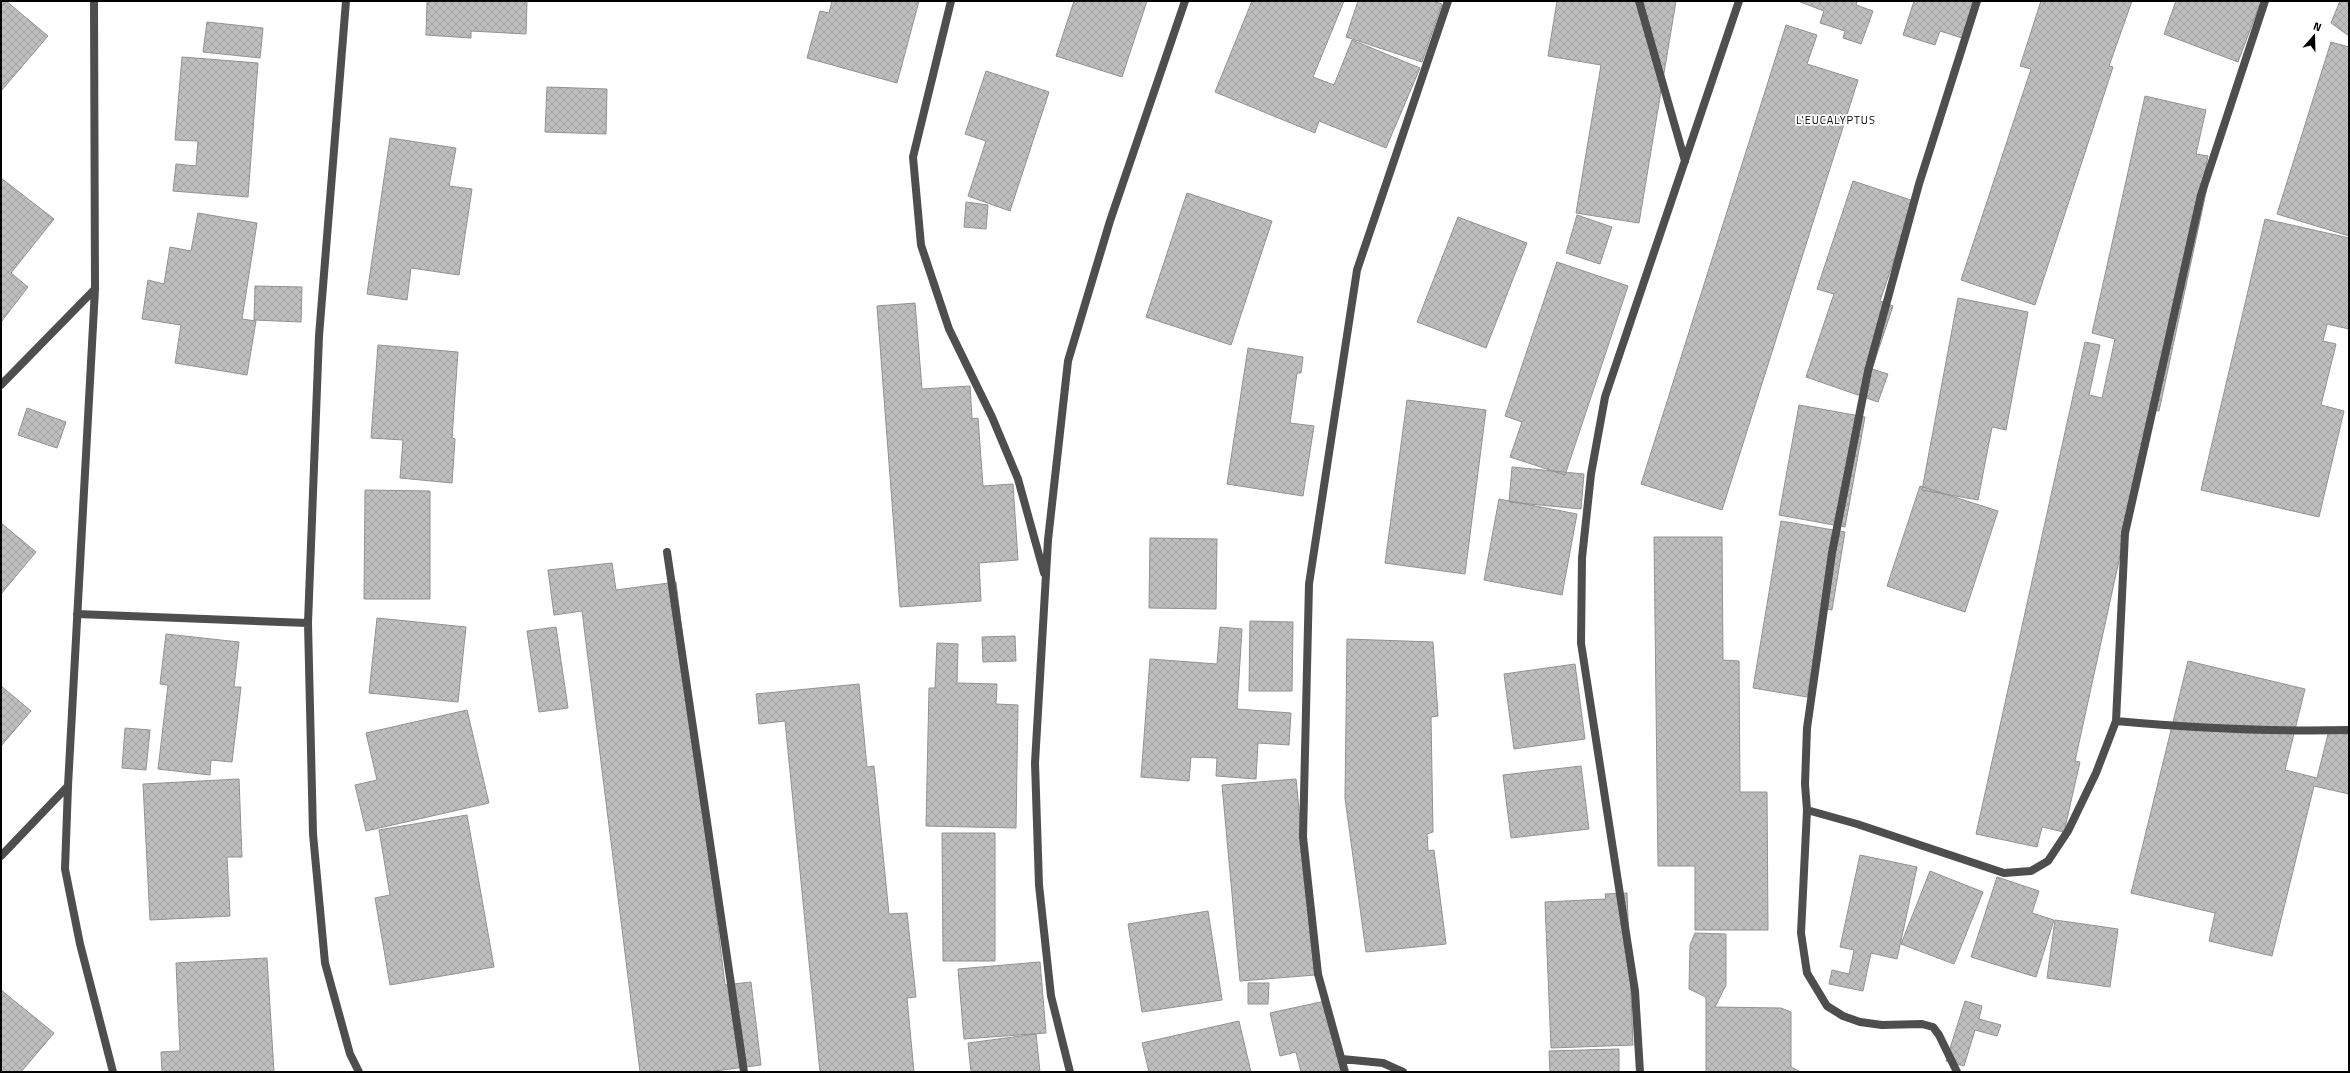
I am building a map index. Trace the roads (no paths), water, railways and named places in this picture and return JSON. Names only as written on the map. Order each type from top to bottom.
[{"type":"street","points":[[94,1],[95,289],[68,786],[65,869],[80,944],[113,1072]]},
{"type":"street","points":[[346,1],[319,336],[308,623],[313,834],[326,963],[350,1054],[359,1072]]},
{"type":"street","points":[[951,1],[913,157],[921,245],[949,329],[992,417],[1018,479],[1046,579]]},
{"type":"street","points":[[1070,1072],[1051,996],[1039,885],[1035,763],[1048,540],[1068,361],[1110,221],[1185,1]]},
{"type":"street","points":[[1345,1072],[1318,974],[1303,837],[1309,584],[1357,270],[1448,1]]},
{"type":"street","points":[[1639,1],[1685,161]]},
{"type":"street","points":[[1640,1072],[1635,991],[1581,643],[1582,558],[1590,474],[1605,397],[1739,1]]},
{"type":"street","points":[[1957,1072],[1939,1035],[1933,1027],[1922,1024],[1882,1025],[1860,1022],[1843,1016],[1827,1006],[1807,973],[1801,933],[1807,810],[1805,784],[1808,720],[1832,553],[1868,371],[1919,184],[1977,1]]},
{"type":"street","points":[[1807,810],[1857,824],[2004,873],[2031,872],[2048,861],[2068,831],[2096,773],[2116,721],[2125,533],[2201,195],[2265,1]]},
{"type":"street","points":[[1,385],[95,289]]},
{"type":"street","points":[[668,552],[744,1072]]},
{"type":"street","points":[[77,614],[308,623]]},
{"type":"street","points":[[2116,721],[2198,728],[2302,732],[2349,730]]},
{"type":"street","points":[[1,856],[68,786]]},
{"type":"street","points":[[1342,1059],[1383,1063],[1403,1072]]},
{"type":"district","name":"L'EUCALYPTUS","points":[[1836,120]]}]
